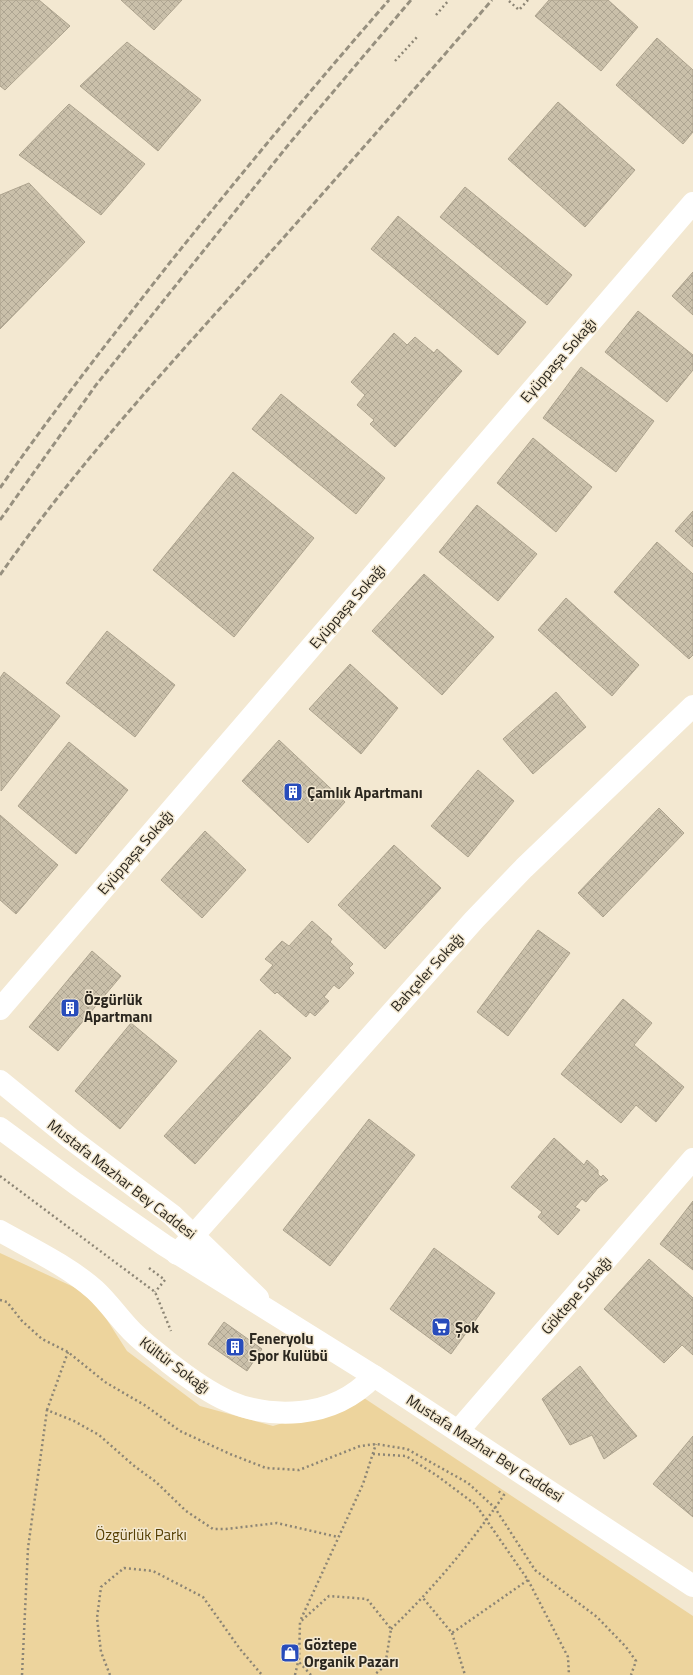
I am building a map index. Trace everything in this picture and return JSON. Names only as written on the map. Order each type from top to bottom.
[{"type":"street","name":"Eyüppaşa Sokağı","points":[[0,1009],[693,203]]},
{"type":"street","name":"Bahçeler Sokağı","points":[[177,1254],[479,914],[533,859],[693,706]]},
{"type":"street","name":"Mustafa Mazhar Bey Caddesi","points":[[0,1081],[71,1139],[172,1215],[275,1314]]},
{"type":"street","name":"Mustafa Mazhar Bey Caddesi","points":[[0,1128],[76,1184],[177,1254],[374,1376],[693,1586]]},
{"type":"street","name":"Göktepe Sokağı","points":[[458,1431],[693,1159]]},
{"type":"street","name":"Kültür Sokağı","points":[[0,1231],[77,1276],[95,1290],[134,1333],[184,1374],[206,1390],[236,1405],[271,1413],[316,1409],[346,1399],[362,1388],[374,1376]]},
{"type":"street","points":[[0,1243],[36,1252]]},
{"type":"path","points":[[436,15],[449,0]]},
{"type":"path","points":[[509,1],[519,10],[528,0]]},
{"type":"path","points":[[395,62],[418,36]]},
{"type":"path","points":[[0,1300],[8,1302],[22,1321],[42,1338],[68,1352],[105,1382],[146,1406],[180,1431],[230,1454],[266,1468],[299,1470],[360,1446],[376,1444],[407,1449],[468,1483],[495,1508],[535,1570],[598,1617],[626,1647],[636,1661],[631,1675]]},
{"type":"path","points":[[22,1675],[28,1548],[47,1410],[68,1352]]},
{"type":"path","points":[[47,1410],[74,1421],[99,1435],[133,1466],[156,1482],[186,1511],[213,1529],[226,1529],[277,1523],[305,1531],[338,1537]]},
{"type":"path","points":[[294,1675],[299,1662],[300,1622],[363,1484],[376,1444]]},
{"type":"path","points":[[373,1454],[406,1456],[436,1475],[476,1505],[528,1580],[568,1657],[569,1675]]},
{"type":"path","points":[[374,1675],[385,1666],[391,1629],[423,1598],[486,1520],[504,1495],[491,1485],[505,1462]]},
{"type":"path","points":[[110,1675],[101,1652],[97,1618],[101,1587],[124,1568],[153,1571],[203,1598],[240,1650],[262,1675]]},
{"type":"path","points":[[452,1633],[528,1580]]},
{"type":"path","points":[[300,1622],[329,1596],[366,1599],[391,1629]]},
{"type":"path","points":[[423,1598],[452,1633],[465,1675]]},
{"type":"path","points":[[299,1662],[311,1675]]},
{"type":"green space","name":"Özgürlük Parkı","points":[[0,1253],[91,1295],[127,1351],[200,1406],[273,1426],[364,1398],[693,1616],[693,1675],[0,1675]]},
{"type":"building","points":[[0,0],[39,0],[70,26],[5,90],[0,86]]},
{"type":"building","points":[[121,0],[182,0],[154,30]]},
{"type":"building","points":[[549,0],[608,0],[638,27],[601,71],[535,16]]},
{"type":"building","points":[[657,38],[693,70],[693,132],[683,144],[616,85]]},
{"type":"building","points":[[127,42],[201,100],[158,151],[80,86]]},
{"type":"building","points":[[558,102],[635,170],[585,227],[508,159]]},
{"type":"building","points":[[69,104],[145,164],[101,215],[19,155]]},
{"type":"building","points":[[29,183],[85,242],[0,329],[0,195]]},
{"type":"building","points":[[465,187],[572,275],[547,305],[440,217]]},
{"type":"building","points":[[398,216],[526,322],[498,355],[371,249]]},
{"type":"building","points":[[693,272],[693,315],[672,296]]},
{"type":"building","points":[[638,311],[693,355],[693,370],[667,402],[605,352]]},
{"type":"building","points":[[394,333],[407,345],[415,337],[434,353],[437,349],[462,371],[395,447],[370,424],[374,420],[357,405],[365,395],[351,382]]},
{"type":"building","points":[[581,367],[654,421],[616,472],[543,418]]},
{"type":"building","points":[[281,394],[385,478],[356,514],[252,429]]},
{"type":"building","points":[[533,438],[592,487],[556,532],[497,483]]},
{"type":"building","points":[[233,472],[314,538],[234,637],[153,570]]},
{"type":"building","points":[[477,505],[537,554],[498,601],[439,552]]},
{"type":"building","points":[[693,511],[693,547],[675,531]]},
{"type":"building","points":[[657,542],[693,574],[693,655],[689,659],[614,592]]},
{"type":"building","points":[[424,574],[494,637],[442,695],[372,631]]},
{"type":"building","points":[[566,598],[639,665],[612,696],[538,630]]},
{"type":"building","points":[[107,631],[175,685],[135,737],[66,683]]},
{"type":"building","points":[[350,664],[398,708],[361,754],[309,709]]},
{"type":"building","points":[[4,672],[60,716],[1,791],[0,678]]},
{"type":"building","points":[[556,692],[586,727],[533,774],[503,739]]},
{"type":"building","name":"Çamlık Apartmanı","points":[[279,740],[345,802],[308,843],[242,781]]},
{"type":"building","points":[[69,742],[128,790],[76,854],[18,806]]},
{"type":"building","points":[[478,770],[514,801],[468,857],[431,826]]},
{"type":"building","points":[[659,808],[684,833],[603,917],[578,893]]},
{"type":"building","points":[[0,815],[58,865],[16,914],[0,900]]},
{"type":"building","points":[[205,831],[246,870],[202,918],[161,880]]},
{"type":"building","points":[[394,845],[441,888],[385,949],[338,905]]},
{"type":"building","points":[[312,921],[332,939],[330,942],[353,964],[349,968],[354,973],[339,989],[334,985],[324,997],[329,1001],[315,1016],[310,1012],[306,1017],[277,992],[275,994],[260,980],[273,965],[265,959],[282,941],[289,946]]},
{"type":"building","points":[[538,930],[570,953],[508,1036],[477,1012]]},
{"type":"building","name":"Özgürlük Apartmanı","points":[[92,951],[121,976],[58,1051],[29,1027]]},
{"type":"building","points":[[623,999],[652,1023],[634,1045],[684,1087],[656,1122],[636,1105],[621,1123],[561,1074]]},
{"type":"building","points":[[131,1023],[177,1061],[120,1129],[75,1091]]},
{"type":"building","points":[[260,1030],[291,1058],[195,1164],[164,1136]]},
{"type":"building","points":[[369,1119],[415,1155],[330,1266],[283,1230]]},
{"type":"building","points":[[554,1138],[584,1165],[587,1160],[598,1170],[598,1174],[601,1177],[603,1175],[608,1180],[598,1188],[586,1202],[582,1199],[575,1207],[580,1210],[558,1235],[538,1217],[542,1212],[511,1187]]},
{"type":"building","points":[[693,1201],[693,1270],[660,1244]]},
{"type":"building","points":[[434,1248],[495,1293],[451,1354],[390,1309]]},
{"type":"building","points":[[649,1259],[693,1298],[693,1355],[682,1345],[664,1363],[604,1309]]},
{"type":"building","name":"Feneryolu Spor Kulübü","points":[[224,1322],[262,1349],[247,1371],[208,1344]]},
{"type":"building","points":[[580,1366],[637,1436],[604,1459],[592,1435],[570,1445],[542,1399]]},
{"type":"building","points":[[693,1436],[693,1517],[653,1484]]},
{"type":"railway","points":[[0,488],[61,403],[168,265],[277,131],[389,0]]},
{"type":"railway","points":[[0,520],[96,385],[289,144],[411,0]]},
{"type":"railway","points":[[0,575],[58,497],[121,421],[492,0]]},
{"type":"place","name":"Çamlık Apartmanı","points":[[293,792]]},
{"type":"place","name":"Özgürlük Apartmanı","points":[[70,1008]]},
{"type":"place","name":"Şok","points":[[441,1327]]},
{"type":"place","name":"Feneryolu Spor Kulübü","points":[[235,1347]]},
{"type":"place","name":"Göztepe Organik Pazarı","points":[[290,1653]]}]
